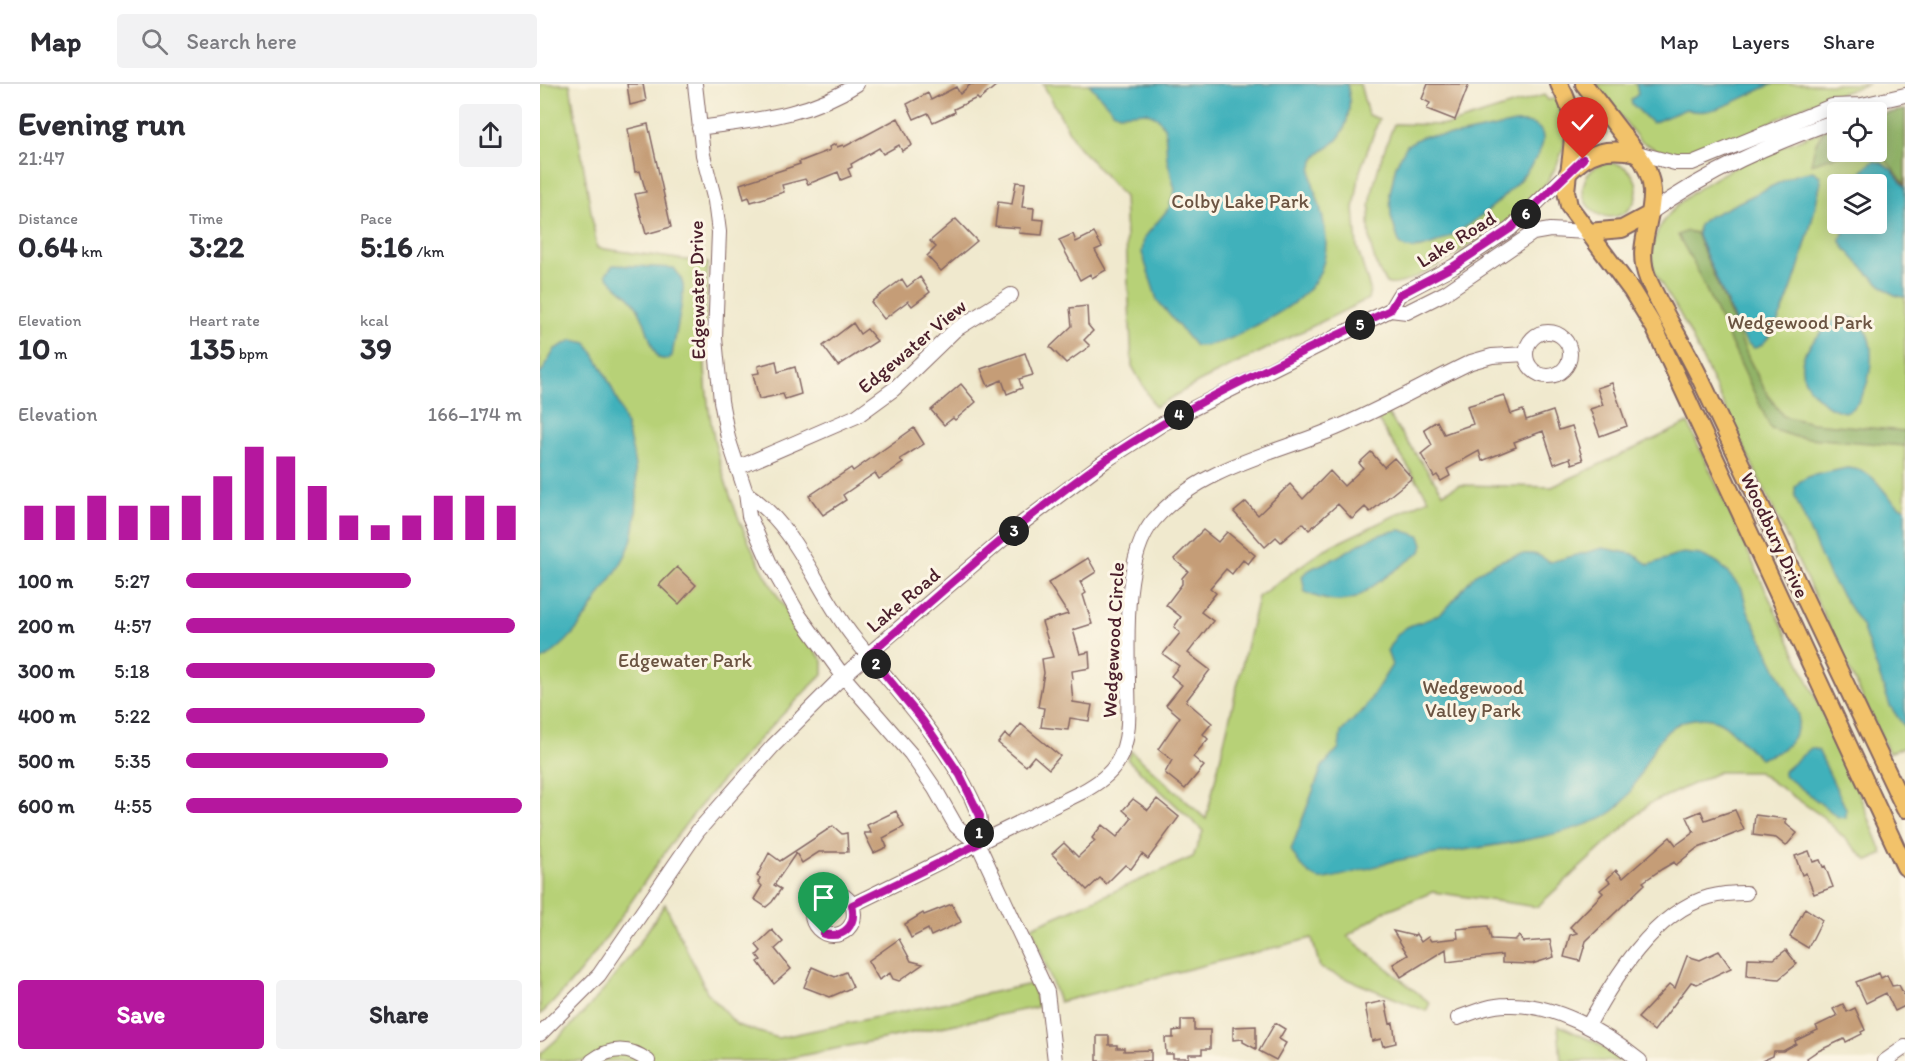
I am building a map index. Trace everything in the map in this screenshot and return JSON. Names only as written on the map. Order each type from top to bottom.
[{"type":"main road","points":[[1559,84],[1571,107],[1574,120],[1566,191],[1568,204],[1587,232],[1622,230],[1650,214],[1653,184],[1637,153],[1584,84]]},
{"type":"main road","points":[[1569,173],[1583,159],[1598,151],[1615,150],[1637,153]]},
{"type":"main road","name":"Woodbury Drive","points":[[1650,214],[1644,256],[1648,279],[1694,365],[1905,809]]},
{"type":"main road","name":"Woodbury Drive","points":[[1587,232],[1632,291],[1654,327],[1905,867]]},
{"type":"street","name":"Edgewater Drive","points":[[695,84],[699,128],[718,232],[715,338],[718,381],[728,438],[746,493],[749,516],[771,567],[799,615],[843,676],[911,754],[935,789],[956,826],[978,844]]},
{"type":"street","points":[[699,128],[793,114],[826,103],[857,84]]},
{"type":"street","points":[[1875,102],[1905,95]]},
{"type":"street","points":[[1637,153],[1675,163],[1692,163],[1827,108]]},
{"type":"street","points":[[1650,214],[1728,164],[1773,143],[1827,124]]},
{"type":"street","name":"Lake Road","points":[[1390,310],[1399,295],[1454,266],[1503,234],[1569,173]]},
{"type":"street","name":"Lake Road","points":[[540,1035],[599,975],[658,886],[715,810],[780,739],[843,676],[1021,524],[1105,461],[1192,407],[1390,310],[1407,312],[1441,295],[1537,232],[1550,230],[1587,232]]},
{"type":"street","name":"Edgewater View","points":[[736,468],[857,416],[894,388],[955,330],[1011,295]]},
{"type":"street","name":"Wedgewood Circle","points":[[852,905],[1097,784],[1117,764],[1129,721],[1128,646],[1134,563],[1144,534],[1169,506],[1234,465],[1335,428],[1471,362],[1492,356],[1526,354]]},
{"type":"street","name":"Edgewater Drive","points":[[746,493],[763,504],[801,551],[838,615],[923,721],[960,775],[980,816],[978,844]]},
{"type":"street","points":[[978,844],[1047,992],[1055,1061]]},
{"type":"street","points":[[1588,1026],[1611,983],[1670,919],[1690,905],[1710,897],[1746,893]]},
{"type":"street","points":[[1458,1018],[1496,1006],[1516,1005],[1558,1014],[1588,1026],[1622,1046],[1640,1061]]},
{"type":"street","points":[[1885,1061],[1905,1047]]},
{"type":"street","points":[[591,1061],[610,1051],[619,1050],[632,1051],[648,1061]]},
{"type":"green space","name":"Edgewater Park","points":[[540,84],[570,84],[597,248],[708,263],[705,368],[716,448],[741,524],[758,560],[777,595],[823,661],[823,674],[765,732],[710,794],[676,837],[596,952],[579,974],[540,1015]]},
{"type":"green space","name":"Colby Lake Park","points":[[1043,84],[1360,84],[1368,115],[1379,119],[1360,171],[1354,209],[1357,247],[1370,289],[1368,299],[1199,382],[1155,407],[1132,366],[1124,197],[1076,144]]},
{"type":"green space","points":[[1596,84],[1868,84],[1809,104],[1704,154],[1682,157],[1659,151],[1640,141]]},
{"type":"green space","points":[[1544,95],[1548,100],[1557,98],[1564,115],[1566,132],[1563,149],[1556,165],[1536,196],[1506,224],[1429,271],[1404,282],[1386,283],[1376,264],[1371,244],[1370,203],[1380,163],[1394,124],[1448,125]]},
{"type":"green space","name":"Wedgewood Park","points":[[1905,110],[1905,747],[1889,753],[1697,348],[1654,269],[1654,242],[1667,217],[1689,195],[1718,176],[1751,159],[1827,129],[1827,162],[1887,162],[1887,113]]},
{"type":"green space","points":[[1905,110],[1905,185],[1887,162],[1887,113]]},
{"type":"green space","points":[[1594,114],[1607,131],[1606,135],[1583,142],[1585,118]]},
{"type":"green space","points":[[1827,128],[1827,158],[1811,164],[1815,145]]},
{"type":"green space","points":[[1605,163],[1615,163],[1625,167],[1633,175],[1637,190],[1633,205],[1625,213],[1615,217],[1605,217],[1595,213],[1587,205],[1583,195],[1583,185],[1587,175],[1595,167]]},
{"type":"green space","points":[[1687,231],[1696,233],[1749,359],[1767,394],[1783,416],[1812,423],[1905,431],[1905,446],[1796,437],[1771,429],[1695,266],[1678,235]]},
{"type":"green space","name":"Wedgewood Valley Park","points":[[1388,414],[1443,493],[1459,485],[1552,487],[1688,423],[1853,778],[1883,854],[1868,861],[1823,817],[1758,772],[1719,772],[1649,804],[1537,907],[1433,892],[1385,911],[1347,936],[1430,1003],[1426,1011],[1320,968],[1312,938],[1059,1002],[1032,927],[1193,857],[1203,831],[1127,759],[1131,751],[1206,819],[1258,597],[1323,550],[1429,499],[1377,419]]},
{"type":"green space","points":[[665,904],[707,992],[737,1025],[778,1038],[1032,984],[1038,1007],[776,1061],[540,1061],[540,1054],[559,1038],[608,984],[638,945]]},
{"type":"green space","points":[[1558,1025],[1595,1042],[1623,1061],[1561,1061]]},
{"type":"water","points":[[1089,84],[1347,84],[1349,105],[1347,121],[1337,140],[1316,157],[1311,171],[1325,231],[1326,248],[1323,264],[1309,289],[1283,310],[1240,334],[1215,344],[1195,346],[1157,300],[1142,253],[1144,238],[1169,208],[1175,190],[1167,159],[1165,128],[1157,117],[1146,112],[1119,114],[1113,111]]},
{"type":"water","points":[[1636,84],[1774,84],[1719,108],[1707,111],[1686,109],[1652,123],[1632,104],[1631,100],[1638,94]]},
{"type":"water","points":[[1515,123],[1538,127],[1543,140],[1537,156],[1505,195],[1459,231],[1436,243],[1416,249],[1400,245],[1391,217],[1390,193],[1396,165],[1407,145],[1423,136],[1458,135]]},
{"type":"water","points":[[1873,162],[1882,163],[1892,170],[1905,187],[1905,297],[1893,294],[1880,284],[1855,260],[1841,241],[1843,234],[1887,234],[1887,174],[1860,174]]},
{"type":"water","points":[[1813,171],[1820,176],[1821,182],[1796,275],[1776,325],[1765,341],[1754,348],[1747,343],[1739,331],[1698,236],[1698,227],[1704,219],[1795,175]]},
{"type":"water","points":[[613,265],[674,268],[680,276],[683,285],[682,298],[672,356],[668,360],[658,358],[636,305],[606,274]]},
{"type":"water","points":[[1845,316],[1858,321],[1867,333],[1871,348],[1871,365],[1868,382],[1862,396],[1854,407],[1844,412],[1829,406],[1814,394],[1804,379],[1802,363],[1807,350],[1816,338],[1838,318]]},
{"type":"water","points":[[572,340],[587,343],[600,364],[621,411],[634,462],[637,487],[636,513],[630,546],[617,570],[573,634],[540,661],[540,375],[555,349]]},
{"type":"water","points":[[1847,468],[1867,473],[1896,504],[1905,509],[1905,728],[1890,706],[1862,626],[1829,576],[1795,497],[1795,487],[1800,481],[1810,476]]},
{"type":"water","points":[[1401,530],[1420,536],[1423,545],[1421,552],[1356,598],[1343,601],[1330,600],[1305,592],[1302,576],[1309,570],[1371,538]]},
{"type":"water","points":[[1603,548],[1633,554],[1649,565],[1683,553],[1701,555],[1720,564],[1742,589],[1747,609],[1799,715],[1793,739],[1776,753],[1760,758],[1722,723],[1702,718],[1688,720],[1674,726],[1663,736],[1623,802],[1612,812],[1592,822],[1539,838],[1394,861],[1333,878],[1319,879],[1306,871],[1291,850],[1322,767],[1339,748],[1341,732],[1365,708],[1392,665],[1387,651],[1400,632],[1442,612],[1475,575],[1498,562],[1527,554],[1537,555],[1550,562]]},
{"type":"water","points":[[1811,748],[1818,750],[1846,809],[1846,818],[1838,817],[1784,775],[1784,771]]},
{"type":"building","points":[[627,84],[643,84],[646,101],[630,105]]},
{"type":"building","points":[[971,84],[998,84],[979,100],[977,98],[954,109],[955,112],[933,122],[928,113],[914,119],[907,104],[928,93],[931,100],[956,87],[960,94]]},
{"type":"building","points":[[1428,84],[1469,84],[1455,120],[1427,109],[1430,103],[1422,99]]},
{"type":"building","points":[[898,118],[912,145],[902,151],[899,145],[883,154],[879,148],[851,164],[852,167],[848,169],[851,176],[841,180],[838,172],[808,184],[805,179],[782,185],[784,192],[751,202],[749,197],[744,199],[740,184],[800,164],[799,162],[830,150],[829,147],[836,144],[837,147],[843,145],[844,147]]},
{"type":"building","points":[[648,124],[671,227],[646,234],[635,194],[646,192],[640,171],[635,172],[628,129]]},
{"type":"building","points":[[1016,182],[1025,183],[1022,207],[1034,208],[1033,219],[1044,220],[1042,235],[1019,233],[1020,228],[995,226],[998,202],[1012,204]]},
{"type":"building","points":[[956,219],[977,241],[941,271],[927,256],[936,247],[930,241]]},
{"type":"building","points":[[1094,233],[1102,247],[1095,250],[1106,270],[1092,278],[1090,274],[1080,280],[1059,240],[1073,234],[1076,242]]},
{"type":"building","points":[[920,277],[930,292],[912,306],[908,301],[884,319],[871,302],[902,279],[907,287]]},
{"type":"building","points":[[1087,306],[1088,325],[1093,331],[1084,340],[1090,346],[1066,363],[1050,347],[1072,326],[1070,308]]},
{"type":"building","points":[[853,323],[860,334],[867,329],[877,341],[838,366],[823,346]]},
{"type":"building","points":[[1025,353],[1033,375],[1019,379],[1022,388],[1007,394],[1002,380],[988,386],[981,369]]},
{"type":"building","points":[[776,361],[778,372],[795,367],[801,394],[785,399],[783,394],[759,399],[753,374],[759,373],[758,366]]},
{"type":"building","points":[[1612,383],[1627,426],[1600,436],[1590,409],[1603,405],[1597,388]]},
{"type":"building","points":[[961,384],[976,402],[955,420],[953,418],[944,425],[931,410]]},
{"type":"building","points":[[1504,395],[1511,414],[1523,410],[1526,420],[1553,411],[1559,430],[1572,426],[1583,460],[1572,464],[1570,458],[1554,464],[1543,431],[1514,442],[1516,447],[1482,461],[1479,451],[1447,469],[1450,476],[1441,481],[1437,475],[1434,477],[1421,454],[1432,445],[1424,429],[1437,421],[1444,434],[1473,424],[1467,406]]},
{"type":"building","points":[[914,428],[924,444],[900,459],[903,463],[879,479],[875,473],[843,495],[846,500],[823,515],[809,496],[851,468],[853,471]]},
{"type":"building","points":[[1371,452],[1384,467],[1394,458],[1412,478],[1370,512],[1365,507],[1352,519],[1338,504],[1309,530],[1303,523],[1281,542],[1276,537],[1265,547],[1234,512],[1246,502],[1258,515],[1290,484],[1303,499],[1330,471],[1344,486],[1363,468],[1359,463]]},
{"type":"building","points":[[1203,530],[1218,542],[1227,532],[1255,555],[1248,564],[1243,560],[1232,574],[1226,569],[1210,588],[1216,593],[1201,612],[1213,621],[1188,653],[1210,670],[1186,701],[1212,723],[1203,734],[1208,739],[1193,757],[1204,766],[1185,789],[1165,773],[1172,760],[1158,749],[1180,717],[1166,705],[1182,685],[1171,676],[1179,666],[1163,654],[1180,633],[1174,627],[1181,617],[1166,605],[1182,584],[1182,578],[1188,571],[1174,559]]},
{"type":"building","points":[[1088,558],[1096,572],[1080,582],[1086,593],[1083,595],[1092,624],[1073,630],[1080,654],[1089,652],[1090,668],[1072,671],[1073,679],[1071,680],[1073,702],[1092,705],[1089,721],[1070,718],[1068,730],[1041,727],[1044,708],[1038,707],[1044,673],[1042,659],[1053,657],[1042,622],[1068,614],[1048,583]]},
{"type":"building","points":[[677,567],[696,585],[679,604],[659,585]]},
{"type":"building","points":[[1021,724],[1060,756],[1049,769],[1034,756],[1026,766],[998,743],[1005,734],[1010,738]]},
{"type":"building","points":[[1133,799],[1148,810],[1157,799],[1179,817],[1148,859],[1142,854],[1131,869],[1125,865],[1106,884],[1100,878],[1087,890],[1052,854],[1064,843],[1078,857],[1095,841],[1092,838],[1102,825],[1117,837],[1132,818],[1123,810]]},
{"type":"building","points":[[1735,810],[1744,830],[1696,849],[1676,865],[1674,862],[1643,882],[1645,884],[1586,941],[1580,961],[1564,957],[1570,935],[1577,933],[1570,927],[1603,893],[1600,890],[1610,882],[1607,879],[1616,870],[1623,878],[1670,837],[1676,845],[1694,832],[1687,817],[1701,811],[1705,820]]},
{"type":"building","points":[[896,811],[904,827],[883,838],[887,847],[874,853],[864,833],[871,833],[867,825]]},
{"type":"building","points":[[1755,815],[1786,819],[1786,824],[1797,833],[1786,846],[1776,838],[1753,835]]},
{"type":"building","points":[[833,826],[842,834],[847,833],[848,852],[819,852],[802,863],[796,853],[774,885],[781,889],[772,902],[766,907],[754,899],[762,886],[757,876],[769,853],[780,861]]},
{"type":"building","points":[[1809,851],[1813,862],[1820,860],[1823,867],[1825,866],[1833,887],[1814,894],[1806,873],[1802,875],[1795,856]]},
{"type":"building","points":[[952,904],[961,922],[931,936],[928,929],[911,938],[905,924],[923,913],[924,915]]},
{"type":"building","points":[[1805,908],[1822,920],[1808,948],[1790,937]]},
{"type":"building","points":[[1488,926],[1491,939],[1515,940],[1519,936],[1523,942],[1550,940],[1554,957],[1532,964],[1502,963],[1502,955],[1447,962],[1446,949],[1401,977],[1393,964],[1408,955],[1393,931],[1414,936],[1416,934],[1421,942],[1428,937],[1431,941],[1458,938],[1457,929]]},
{"type":"building","points":[[772,930],[783,942],[775,949],[791,969],[774,984],[758,962],[761,960],[757,955],[761,951],[756,945]]},
{"type":"building","points":[[899,939],[911,961],[923,964],[899,981],[893,979],[890,973],[879,980],[868,961]]},
{"type":"building","points":[[1786,950],[1797,964],[1779,979],[1747,976],[1748,958],[1774,959]]},
{"type":"building","points":[[1719,951],[1731,968],[1697,984],[1691,982],[1654,1031],[1638,1018],[1670,984],[1675,988],[1687,956],[1700,960]]},
{"type":"building","points":[[812,967],[835,977],[846,972],[853,987],[830,997],[804,987]]},
{"type":"building","points":[[1879,973],[1881,978],[1887,975],[1892,986],[1899,985],[1905,997],[1905,1006],[1895,1011],[1886,993],[1866,1003],[1856,982]]},
{"type":"building","points":[[1385,1001],[1390,1024],[1393,1023],[1396,1043],[1383,1046],[1381,1039],[1372,1041],[1365,1005]]},
{"type":"building","points":[[1843,1004],[1847,1012],[1855,1008],[1865,1030],[1861,1032],[1862,1034],[1846,1042],[1844,1039],[1816,1052],[1807,1058],[1808,1061],[1762,1061],[1773,1056],[1774,1051],[1783,1051],[1796,1044],[1795,1041],[1818,1030],[1816,1026],[1837,1016],[1833,1009]]},
{"type":"building","points":[[1181,1020],[1194,1020],[1194,1030],[1210,1030],[1210,1049],[1202,1049],[1202,1054],[1189,1054],[1189,1058],[1173,1058],[1173,1054],[1166,1054],[1165,1038],[1173,1038],[1173,1031],[1181,1030]]},
{"type":"building","points":[[1275,1023],[1285,1029],[1279,1039],[1286,1043],[1276,1060],[1259,1051]]},
{"type":"building","points":[[1256,1026],[1256,1049],[1243,1042],[1243,1039],[1233,1040],[1233,1027]]},
{"type":"building","points":[[1097,1036],[1109,1036],[1109,1045],[1117,1045],[1117,1048],[1124,1048],[1124,1051],[1151,1050],[1151,1061],[1097,1061]]},
{"type":"route","points":[[824,934],[845,932],[853,920],[852,905],[978,844],[980,816],[960,775],[923,721],[869,655],[1021,524],[1105,461],[1192,407],[1390,310],[1399,295],[1454,266],[1510,229],[1583,159]]}]
